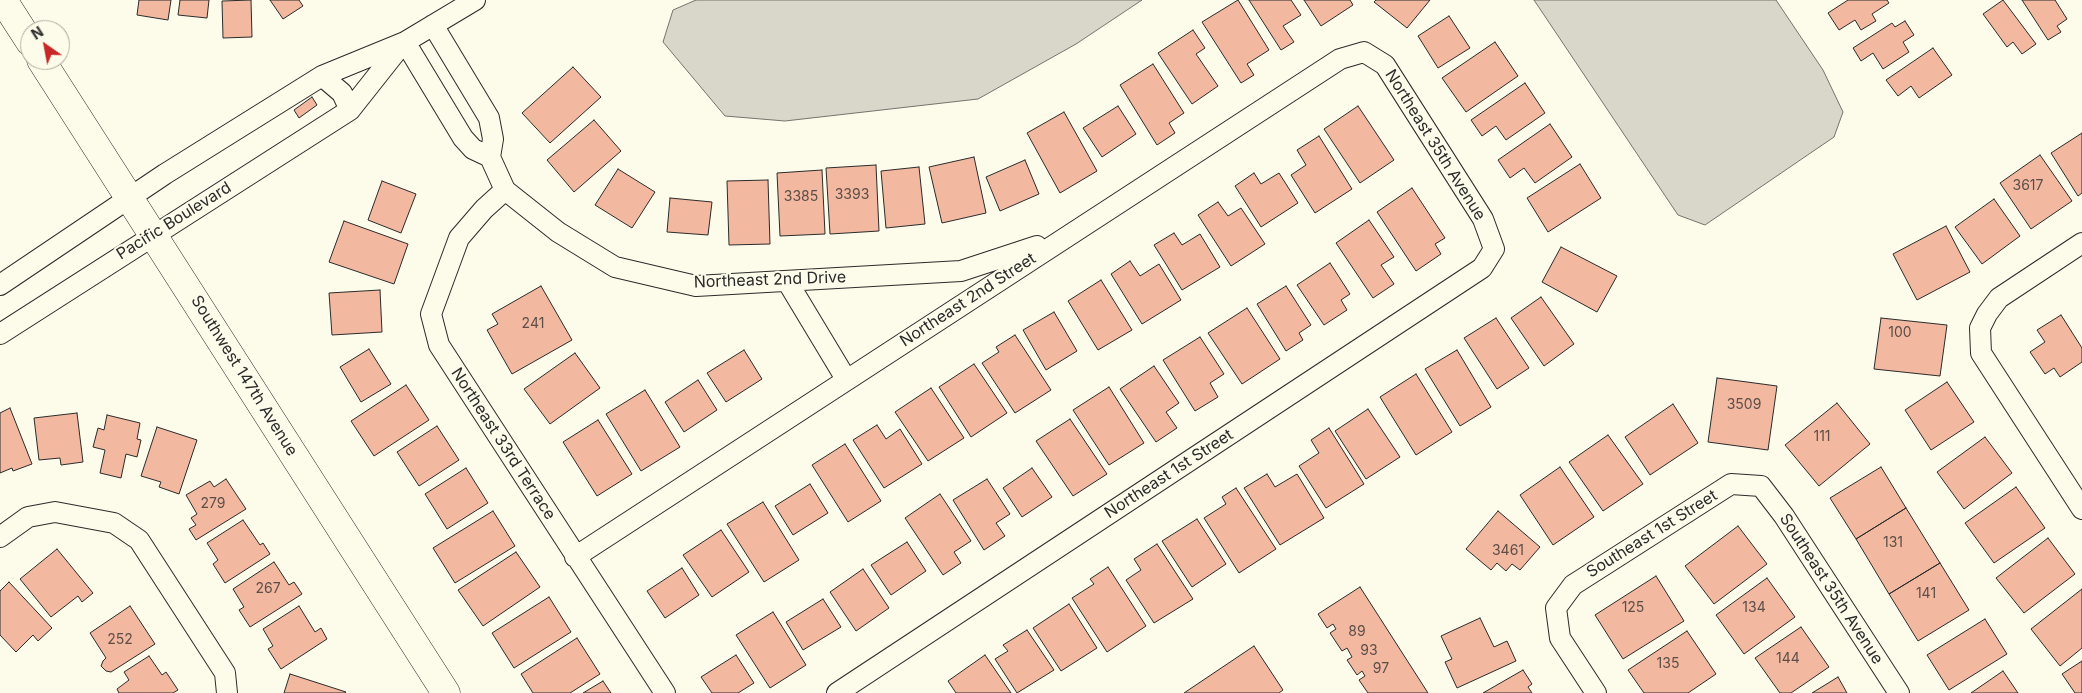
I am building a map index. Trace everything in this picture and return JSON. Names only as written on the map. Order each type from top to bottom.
[{"type":"street","points":[[3,0],[20,26]]},
{"type":"street","name":"Pacific Boulevard","points":[[0,284],[130,197],[322,76],[405,42],[475,0]]},
{"type":"street","name":"Northeast 2nd Drive","points":[[433,25],[489,118],[493,139],[490,156],[505,190],[558,232],[615,267],[696,286],[961,271],[1063,238]]},
{"type":"street","points":[[405,42],[463,138],[473,149],[490,156]]},
{"type":"street","name":"Pacific Boulevard","points":[[0,334],[350,110],[405,42]]},
{"type":"street","name":"Northeast 2nd Street","points":[[575,557],[1340,59],[1364,52]]},
{"type":"street","name":"Northeast 35th Avenue","points":[[1364,52],[1386,65],[1483,219],[1494,248]]},
{"type":"street","name":"Southwest 147th Avenue","points":[[47,70],[446,693]]},
{"type":"street","points":[[322,76],[342,93],[350,110]]},
{"type":"street","name":"Northeast 33rd Terrace","points":[[505,190],[484,209],[459,238],[431,314],[439,344],[575,557],[665,693]]},
{"type":"street","points":[[2082,244],[1999,298],[1987,314],[1980,328],[1981,353],[2082,509]]},
{"type":"street","name":"Northeast 1st Street","points":[[837,693],[1482,268],[1494,248]]},
{"type":"street","points":[[787,281],[846,380]]},
{"type":"street","name":"Southeast 1st Street","points":[[1596,693],[1560,638],[1556,608],[1573,585],[1731,484],[1760,486]]},
{"type":"street","name":"Southeast 35th Avenue","points":[[1760,486],[1784,516],[1899,693]]},
{"type":"street","points":[[0,537],[28,517],[55,512],[114,522],[139,540],[225,673],[227,693]]},
{"type":"shaded area","points":[[696,0],[1142,0],[1076,44],[978,99],[785,121],[725,116],[663,42],[673,10]]},
{"type":"shaded area","points":[[1534,0],[1776,0],[1823,70],[1843,112],[1834,137],[1705,225],[1678,215]]},
{"type":"building","points":[[139,0],[171,0],[168,20],[137,15]]},
{"type":"building","points":[[180,0],[209,0],[207,18],[178,15]]},
{"type":"building","points":[[251,0],[252,37],[223,38],[222,1]]},
{"type":"building","points":[[270,0],[299,0],[303,6],[283,19]]},
{"type":"building","points":[[1238,0],[1269,50],[1247,64],[1254,75],[1241,83],[1202,22]]},
{"type":"building","points":[[1249,0],[1291,0],[1301,15],[1283,26],[1294,42],[1281,50]]},
{"type":"building","points":[[1304,0],[1350,0],[1353,5],[1321,26]]},
{"type":"building","points":[[1376,0],[1430,0],[1407,28],[1374,2]]},
{"type":"building","points":[[1848,0],[1887,0],[1889,3],[1872,14],[1876,21],[1861,30],[1855,20],[1839,30],[1828,13]]},
{"type":"building","points":[[2003,0],[2036,44],[2022,54],[2013,42],[2007,47],[1983,14]]},
{"type":"building","points":[[2022,0],[2055,0],[2067,19],[2057,26],[2061,32],[2048,40]]},
{"type":"building","points":[[1449,16],[1470,48],[1438,68],[1418,36]]},
{"type":"building","points":[[1905,21],[1914,35],[1903,42],[1909,52],[1883,69],[1873,53],[1861,61],[1853,48],[1892,23],[1895,27]]},
{"type":"building","points":[[1193,30],[1205,48],[1196,54],[1218,86],[1192,104],[1158,53]]},
{"type":"building","points":[[1495,42],[1518,76],[1466,112],[1442,78]]},
{"type":"building","points":[[1933,48],[1952,75],[1919,98],[1911,86],[1898,96],[1886,80]]},
{"type":"building","points":[[1153,64],[1184,113],[1169,123],[1175,133],[1157,145],[1120,85]]},
{"type":"building","points":[[573,67],[601,97],[550,143],[522,113]]},
{"type":"building","points":[[1525,83],[1545,113],[1506,140],[1496,126],[1482,136],[1471,120]]},
{"type":"building","points":[[312,97],[317,105],[299,118],[294,110]]},
{"type":"building","points":[[1118,106],[1136,134],[1102,157],[1083,128]]},
{"type":"building","points":[[1358,106],[1394,160],[1360,183],[1324,129]]},
{"type":"building","points":[[1064,112],[1097,171],[1060,193],[1027,133]]},
{"type":"building","points":[[594,120],[621,151],[574,192],[547,160]]},
{"type":"building","points":[[1550,124],[1572,157],[1535,183],[1524,168],[1510,178],[1498,160]]},
{"type":"building","points":[[2082,133],[2082,193],[2078,196],[2051,153]]},
{"type":"building","points":[[1319,136],[1352,189],[1315,213],[1291,175],[1306,165],[1297,150]]},
{"type":"building","points":[[2040,155],[2072,201],[2031,229],[2000,183]]},
{"type":"building","points":[[974,157],[986,213],[942,223],[929,167]]},
{"type":"building","points":[[1025,160],[1039,194],[1000,211],[986,177]]},
{"type":"building","points":[[1580,164],[1601,198],[1548,232],[1527,198]]},
{"type":"building","points":[[876,165],[879,231],[830,234],[826,168]]},
{"type":"building","points":[[919,167],[925,224],[886,228],[881,171]]},
{"type":"building","points":[[618,169],[655,192],[632,228],[595,205]]},
{"type":"building","points":[[822,170],[825,234],[780,236],[777,173]]},
{"type":"building","points":[[1254,173],[1261,184],[1279,173],[1298,203],[1261,227],[1235,186]]},
{"type":"building","points":[[768,180],[770,244],[729,245],[727,181]]},
{"type":"building","points":[[382,181],[416,194],[401,233],[368,220]]},
{"type":"building","points":[[1412,188],[1445,238],[1435,244],[1441,254],[1416,271],[1377,212]]},
{"type":"building","points":[[670,198],[712,202],[708,235],[667,232]]},
{"type":"building","points":[[1994,199],[2020,236],[1982,264],[1955,227]]},
{"type":"building","points":[[1218,202],[1228,216],[1241,208],[1265,244],[1231,266],[1198,215]]},
{"type":"building","points":[[1369,220],[1394,257],[1381,265],[1394,284],[1373,298],[1336,243]]},
{"type":"building","points":[[344,221],[408,244],[394,284],[329,262]]},
{"type":"building","points":[[1946,226],[1970,272],[1917,300],[1893,254]]},
{"type":"building","points":[[1174,233],[1182,245],[1200,234],[1220,267],[1182,290],[1154,245]]},
{"type":"building","points":[[1561,247],[1617,276],[1597,312],[1542,282]]},
{"type":"building","points":[[1130,261],[1140,276],[1159,264],[1181,300],[1142,324],[1111,274]]},
{"type":"building","points":[[1330,263],[1350,294],[1341,300],[1347,310],[1324,325],[1297,285]]},
{"type":"building","points":[[1101,280],[1132,330],[1098,350],[1068,301]]},
{"type":"building","points":[[541,286],[572,340],[512,374],[487,330],[498,324],[492,314]]},
{"type":"building","points":[[1286,286],[1311,325],[1299,333],[1303,340],[1286,351],[1257,304]]},
{"type":"building","points":[[380,290],[382,332],[332,335],[329,293]]},
{"type":"building","points":[[1541,297],[1574,344],[1544,366],[1511,318]]},
{"type":"building","points":[[1247,308],[1280,359],[1242,384],[1208,333]]},
{"type":"building","points":[[1054,312],[1077,351],[1046,370],[1023,330]]},
{"type":"building","points":[[2061,315],[2082,348],[2082,362],[2060,377],[2054,368],[2045,374],[2030,352],[2045,342],[2037,330]]},
{"type":"building","points":[[1496,318],[1529,368],[1497,389],[1464,338]]},
{"type":"building","points":[[1881,318],[1947,325],[1940,376],[1874,369]]},
{"type":"building","points":[[1015,335],[1051,390],[1015,413],[982,363],[999,352],[996,347]]},
{"type":"building","points":[[1200,337],[1224,374],[1210,383],[1218,397],[1195,411],[1163,360]]},
{"type":"building","points":[[369,349],[391,384],[361,402],[340,367]]},
{"type":"building","points":[[744,350],[762,379],[726,402],[707,373]]},
{"type":"building","points":[[1457,350],[1491,407],[1460,426],[1425,369]]},
{"type":"building","points":[[575,353],[600,388],[550,424],[524,389]]},
{"type":"building","points":[[974,364],[1007,413],[971,437],[939,387]]},
{"type":"building","points":[[1154,366],[1179,403],[1166,412],[1177,428],[1156,442],[1120,389]]},
{"type":"building","points":[[1416,374],[1452,432],[1416,455],[1380,397]]},
{"type":"building","points":[[1717,378],[1777,386],[1768,450],[1708,442]]},
{"type":"building","points":[[698,380],[717,410],[684,432],[665,402]]},
{"type":"building","points":[[1947,382],[1974,422],[1931,450],[1905,410]]},
{"type":"building","points":[[406,385],[429,420],[374,456],[351,421]]},
{"type":"building","points":[[1109,387],[1144,443],[1109,465],[1073,410]]},
{"type":"building","points":[[931,388],[964,438],[928,461],[895,412]]},
{"type":"building","points":[[645,390],[680,447],[641,471],[606,414]]},
{"type":"building","points":[[1837,403],[1870,444],[1819,486],[1785,445]]},
{"type":"building","points":[[1673,404],[1698,443],[1650,475],[1625,437]]},
{"type":"building","points":[[10,408],[32,464],[13,471],[12,468],[0,473],[0,413]]},
{"type":"building","points":[[1368,409],[1400,457],[1366,479],[1335,431]]},
{"type":"building","points":[[77,413],[83,462],[61,465],[60,458],[39,460],[34,418]]},
{"type":"building","points":[[107,415],[140,423],[137,439],[141,440],[137,457],[126,454],[121,478],[100,473],[105,450],[93,447],[98,428],[104,430]]},
{"type":"building","points":[[1070,419],[1107,474],[1073,496],[1036,441]]},
{"type":"building","points":[[598,420],[632,474],[597,496],[563,442]]},
{"type":"building","points":[[877,425],[886,439],[900,429],[922,464],[884,488],[853,440]]},
{"type":"building","points":[[437,426],[459,460],[419,486],[397,452]]},
{"type":"building","points":[[157,427],[197,440],[179,494],[159,487],[161,482],[141,476]]},
{"type":"building","points":[[1329,428],[1364,484],[1326,508],[1299,466],[1319,453],[1311,440]]},
{"type":"building","points":[[1608,435],[1643,484],[1603,511],[1569,462]]},
{"type":"building","points":[[1985,437],[2012,473],[1964,509],[1937,472]]},
{"type":"building","points":[[845,444],[881,501],[848,522],[812,465]]},
{"type":"building","points":[[1560,467],[1594,517],[1553,545],[1520,495]]},
{"type":"building","points":[[1881,467],[1906,508],[1856,539],[1830,498]]},
{"type":"building","points":[[466,468],[488,503],[447,529],[425,494]]},
{"type":"building","points":[[1032,468],[1052,497],[1022,517],[1003,488]]},
{"type":"building","points":[[1267,474],[1275,487],[1297,474],[1324,518],[1280,545],[1244,488]]},
{"type":"building","points":[[226,479],[246,509],[196,540],[189,529],[196,525],[191,518],[197,514],[186,495],[210,481],[214,487]]},
{"type":"building","points":[[987,479],[1010,514],[996,523],[1005,536],[984,550],[953,500]]},
{"type":"building","points":[[810,484],[828,513],[793,535],[775,506]]},
{"type":"building","points":[[2016,487],[2045,528],[1994,563],[1965,523]]},
{"type":"building","points":[[1236,488],[1276,549],[1239,573],[1204,518],[1226,504],[1222,497]]},
{"type":"building","points":[[940,494],[971,541],[954,552],[961,563],[943,575],[905,518]]},
{"type":"building","points":[[763,502],[799,560],[764,582],[727,524]]},
{"type":"building","points":[[1906,508],[1940,563],[1889,594],[1856,539]]},
{"type":"building","points":[[493,511],[515,546],[455,583],[433,548]]},
{"type":"building","points":[[1498,511],[1540,547],[1520,570],[1512,564],[1506,571],[1497,563],[1491,570],[1466,549]]},
{"type":"building","points":[[1197,519],[1226,564],[1192,587],[1162,541]]},
{"type":"building","points":[[243,520],[260,545],[263,543],[270,554],[225,583],[213,564],[218,560],[207,543]]},
{"type":"building","points":[[1738,526],[1767,564],[1714,604],[1685,566]]},
{"type":"building","points":[[721,530],[749,572],[712,597],[683,555]]},
{"type":"building","points":[[2048,538],[2075,574],[2024,613],[1996,578]]},
{"type":"building","points":[[907,542],[926,571],[891,595],[871,565]]},
{"type":"building","points":[[1157,544],[1193,599],[1154,623],[1126,580],[1141,570],[1134,559]]},
{"type":"building","points":[[57,549],[93,593],[82,602],[78,596],[51,617],[20,579]]},
{"type":"building","points":[[516,552],[540,587],[483,626],[458,590]]},
{"type":"building","points":[[274,562],[289,585],[294,582],[302,594],[250,627],[239,610],[244,607],[233,589]]},
{"type":"building","points":[[1940,563],[1969,610],[1918,641],[1889,594]]},
{"type":"building","points":[[1108,567],[1146,626],[1107,652],[1072,598],[1094,584],[1090,579]]},
{"type":"building","points":[[682,568],[699,595],[665,618],[647,591]]},
{"type":"building","points":[[863,569],[889,608],[856,631],[830,592]]},
{"type":"building","points":[[1656,576],[1684,621],[1623,659],[1595,615]]},
{"type":"building","points":[[1767,578],[1795,617],[1744,654],[1716,615]]},
{"type":"building","points":[[9,582],[52,628],[38,641],[33,635],[16,652],[0,635],[0,591]]},
{"type":"building","points":[[1360,587],[1428,693],[1368,693],[1359,680],[1365,676],[1362,671],[1357,675],[1347,660],[1352,657],[1347,648],[1342,651],[1330,633],[1336,629],[1333,624],[1327,628],[1318,614]]},
{"type":"building","points":[[2082,589],[2082,648],[2060,666],[2031,629]]},
{"type":"building","points":[[549,597],[571,632],[514,668],[492,633]]},
{"type":"building","points":[[823,599],[841,627],[803,650],[786,622]]},
{"type":"building","points":[[1069,604],[1097,648],[1061,671],[1033,628]]},
{"type":"building","points":[[130,606],[155,644],[111,672],[106,671],[101,666],[106,658],[90,633]]},
{"type":"building","points":[[299,606],[315,632],[321,628],[327,639],[281,669],[268,649],[273,646],[263,629]]},
{"type":"building","points":[[773,612],[806,665],[770,688],[736,635]]},
{"type":"building","points":[[1480,618],[1494,647],[1507,641],[1516,661],[1457,688],[1445,662],[1452,659],[1441,636]]},
{"type":"building","points":[[1985,619],[2007,654],[1949,690],[1927,655]]},
{"type":"building","points":[[1801,627],[1829,667],[1791,693],[1780,693],[1755,658]]},
{"type":"building","points":[[1027,630],[1054,670],[1017,693],[995,659],[1008,651],[1003,645]]},
{"type":"building","points":[[1687,631],[1716,674],[1688,693],[1644,693],[1628,670]]},
{"type":"building","points":[[577,638],[600,674],[570,693],[533,693],[521,674]]},
{"type":"building","points":[[1254,646],[1283,690],[1279,693],[1184,693]]},
{"type":"building","points":[[736,655],[754,683],[738,693],[712,693],[701,677]]},
{"type":"building","points":[[985,655],[1011,693],[956,693],[948,681]]},
{"type":"building","points":[[149,656],[162,675],[166,672],[178,690],[173,693],[119,693],[117,689],[129,680],[124,672]]},
{"type":"building","points":[[2082,661],[2082,693],[2075,693],[2062,674]]},
{"type":"building","points":[[1523,670],[1532,684],[1528,687],[1532,693],[1483,693]]},
{"type":"building","points":[[2003,671],[2018,693],[1971,693]]},
{"type":"building","points":[[290,674],[346,692],[284,693]]},
{"type":"building","points":[[1838,677],[1847,693],[1812,693]]},
{"type":"building","points":[[603,681],[611,693],[583,693]]}]
